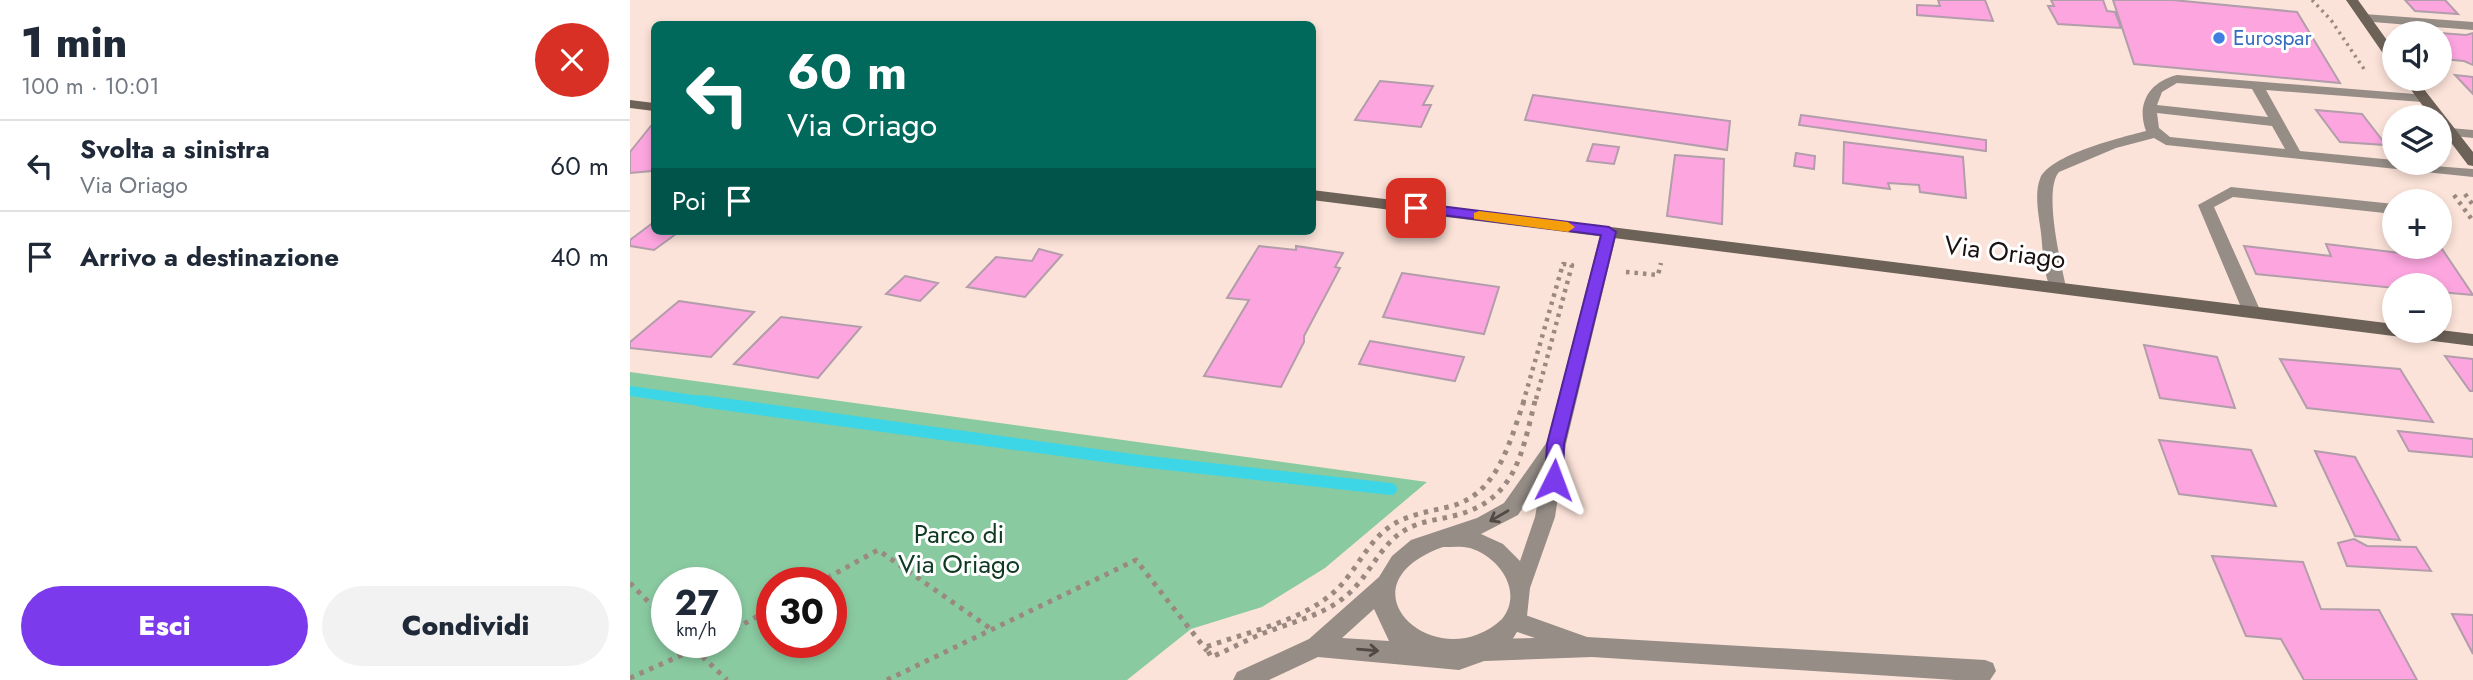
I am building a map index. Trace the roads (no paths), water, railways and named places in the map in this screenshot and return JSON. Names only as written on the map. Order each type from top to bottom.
[{"type":"street","points":[[2352,0],[2382,43]]},
{"type":"street","points":[[2364,18],[2473,26]]},
{"type":"street","points":[[2423,98],[2175,79],[2156,90],[2149,108],[2155,134],[2162,140],[2178,144],[2473,173]]},
{"type":"street","points":[[2257,85],[2296,156]]},
{"type":"street","points":[[2418,91],[2429,105]]},
{"type":"street","points":[[630,104],[651,107]]},
{"type":"street","points":[[2149,108],[2278,122]]},
{"type":"street","points":[[2452,132],[2473,134]]},
{"type":"street","points":[[2059,287],[2053,265],[2046,201],[2045,184],[2048,175],[2054,169],[2110,145],[2155,134]]},
{"type":"street","points":[[2452,135],[2473,162]]},
{"type":"street","points":[[2252,312],[2206,205],[2231,192],[2382,208]]},
{"type":"street","name":"Via Oriago","points":[[1316,195],[2382,328]]},
{"type":"street","points":[[1520,587],[1535,553],[1545,520],[1554,480],[1556,444],[1609,232]]},
{"type":"street","name":"Via Oriago","points":[[2452,337],[2473,340]]},
{"type":"street","points":[[1419,654],[1401,642],[1388,626],[1383,607],[1387,583],[1394,568],[1409,553],[1427,542],[1484,524],[1511,509],[1556,444]]},
{"type":"street","points":[[1317,646],[1419,654],[1441,660],[1463,658],[1485,650],[1503,636],[1514,621],[1520,604],[1520,587],[1515,570],[1505,556],[1489,545],[1470,538],[1448,537]]},
{"type":"street","points":[[1245,680],[1317,646],[1387,583]]},
{"type":"street","points":[[1514,621],[1592,647]]},
{"type":"street","points":[[1485,650],[1592,647],[1985,671]]},
{"type":"waterway","points":[[630,391],[714,403]]},
{"type":"waterway","points":[[701,401],[1140,461],[1391,489]]},
{"type":"place","name":"Eurospar","points":[[2219,38]]},
{"type":"park label","name":"Parco di Via Oriago","points":[[959,549]]}]
